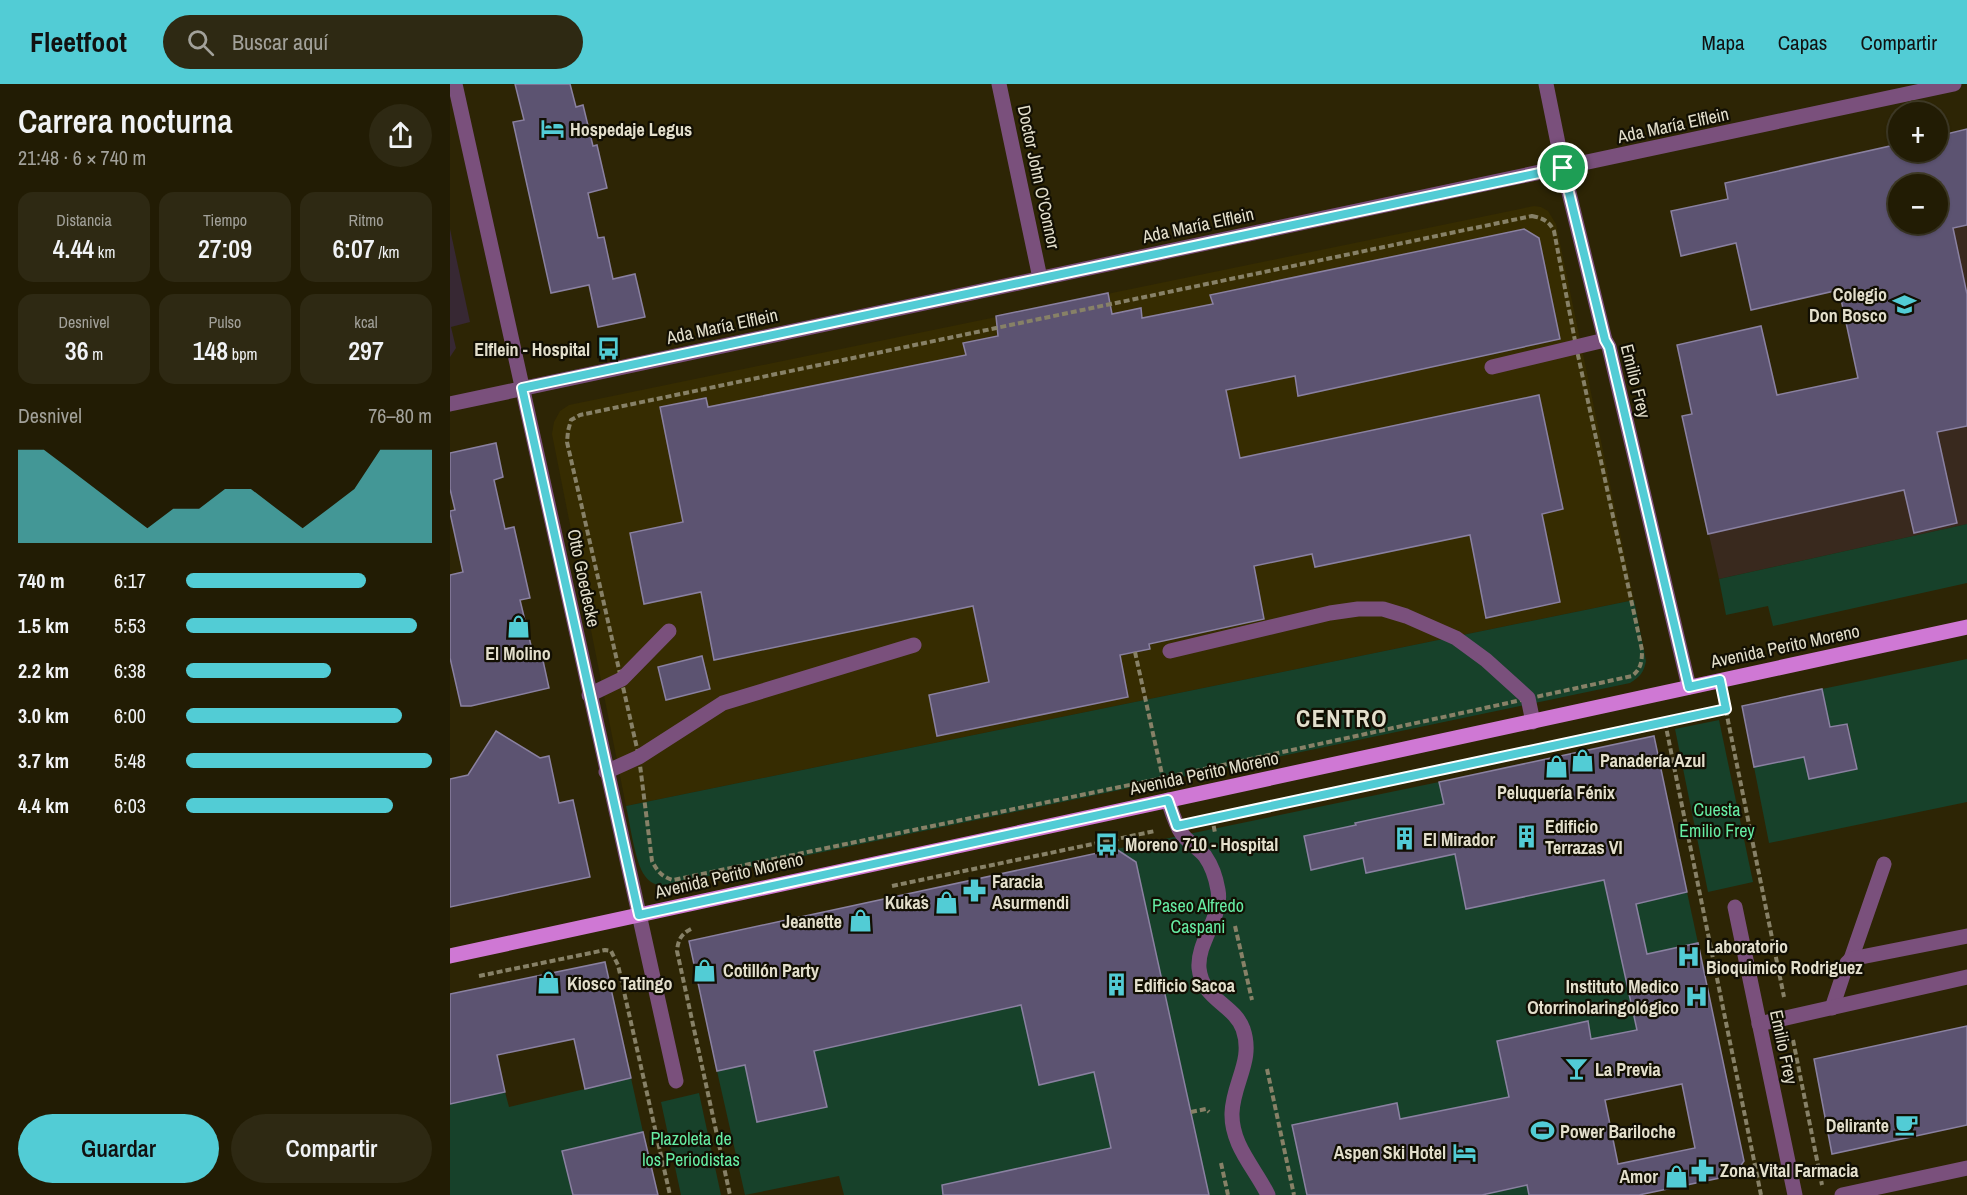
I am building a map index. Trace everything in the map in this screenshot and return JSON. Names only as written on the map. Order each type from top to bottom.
[{"type":"main road","name":"Avenida Perito Moreno","points":[[450,956],[1967,627]]},
{"type":"street","name":"Otto Goedecke","points":[[454,84],[676,1081]]},
{"type":"street","name":"Doctor John O'Connor","points":[[999,84],[1040,278]]},
{"type":"street","name":"Emilio Frey","points":[[1546,84],[1563,168],[1605,340],[1612,358],[1689,687]]},
{"type":"street","name":"Ada María Elflein","points":[[450,404],[1954,84]]},
{"type":"street","points":[[1492,367],[1605,340]]},
{"type":"street","points":[[1170,651],[1330,613],[1358,609],[1383,609],[1406,616],[1456,638],[1486,660],[1528,698],[1533,722]]},
{"type":"street","points":[[589,695],[622,679],[669,631]]},
{"type":"street","points":[[606,772],[639,757],[723,703],[914,645]]},
{"type":"street","points":[[1168,800],[1177,826],[1205,856],[1215,874],[1219,893],[1217,909],[1202,950],[1199,966],[1202,982],[1211,996],[1230,1011],[1242,1026],[1248,1045],[1232,1113],[1234,1132],[1242,1153],[1268,1195]]},
{"type":"street","points":[[1832,1008],[1884,864]]},
{"type":"street","name":"Emilio Frey","points":[[1734,907],[1795,1195]]},
{"type":"street","points":[[1851,959],[1967,936]]},
{"type":"street","points":[[1759,1024],[1967,977]]},
{"type":"street","points":[[1842,1195],[1967,1168]]},
{"type":"path","points":[[1532,216],[1550,223],[1554,231],[1576,346],[1642,650],[1639,670],[1632,676],[1163,778],[673,880],[658,872],[652,861],[639,757],[622,679],[567,442],[571,420],[580,415],[1532,216]]},
{"type":"path","points":[[1135,652],[1168,800]]},
{"type":"path","points":[[1720,680],[1824,1195]]},
{"type":"path","points":[[888,887],[1726,709]]},
{"type":"path","points":[[1665,722],[1761,1195]]},
{"type":"path","points":[[692,928],[683,933],[678,942],[677,951],[730,1195]]},
{"type":"path","points":[[472,977],[605,950],[611,951],[618,965],[670,1195]]},
{"type":"shaded area","name":"Colegio Don Bosco","points":[[1967,129],[1967,524],[1719,579],[1682,416],[1858,378],[1826,230],[1890,162],[1948,162],[1948,134]]},
{"type":"shaded area","points":[[1534,206],[1548,211],[1556,224],[1634,600],[626,806],[552,434],[554,422],[560,411],[569,405]]},
{"type":"shaded area","points":[[450,229],[470,322],[451,327],[456,348],[450,357]]},
{"type":"green space","points":[[1967,524],[1967,583],[1773,626],[1768,606],[1726,615],[1719,579]]},
{"type":"green space","points":[[1634,600],[1646,661],[1641,674],[1630,683],[661,886],[647,878],[641,870],[636,853],[626,806]]},
{"type":"green space","points":[[1967,659],[1967,802],[1769,843],[1754,767],[1804,757],[1809,779],[1857,769],[1848,724],[1830,727],[1822,689]]},
{"type":"green space","name":"Cuesta Emilio Frey","points":[[1719,720],[1753,882],[1708,892],[1675,729]]},
{"type":"green space","name":"Paseo Alfredo Caspani","points":[[1439,782],[1444,804],[1355,823],[1366,873],[1455,854],[1466,908],[1604,879],[1637,1030],[1591,1039],[1587,1021],[1498,1041],[1509,1097],[1400,1119],[1397,1103],[1293,1125],[1307,1195],[1209,1195],[1136,862],[1116,849]]},
{"type":"green space","points":[[1687,892],[1698,943],[1647,954],[1636,904]]},
{"type":"green space","points":[[1021,1005],[1040,1085],[1094,1072],[1111,1148],[979,1177],[983,1195],[844,1195],[839,1176],[745,1195],[717,1071],[745,1065],[758,1122],[827,1107],[814,1051]]},
{"type":"green space","points":[[631,1078],[643,1132],[563,1151],[573,1195],[450,1195],[450,1104],[505,1092],[509,1107]]},
{"type":"green space","name":"Plazoleta de los Periodistas","points":[[699,1093],[721,1195],[681,1195],[661,1102]]},
{"type":"green space","points":[[1527,1185],[1529,1195],[1482,1195]]},
{"type":"building","points":[[515,84],[570,84],[576,107],[583,105],[593,146],[597,145],[607,188],[588,193],[598,238],[604,237],[613,279],[635,274],[645,317],[598,327],[589,285],[551,293],[513,122],[524,120]]},
{"type":"building","name":"Colegio Don Bosco","points":[[1967,129],[1967,225],[1953,228],[1967,294],[1967,426],[1937,432],[1957,523],[1914,533],[1904,490],[1708,534],[1682,416],[1692,414],[1677,345],[1761,326],[1777,395],[1858,378],[1839,290],[1751,310],[1736,243],[1681,256],[1671,211],[1728,199],[1725,183],[1888,146],[1888,162],[1948,162],[1948,134]]},
{"type":"building","points":[[1524,229],[1539,238],[1560,339],[1298,396],[1295,376],[1226,390],[1240,458],[1539,395],[1563,509],[1542,514],[1560,602],[1486,618],[1470,535],[1315,567],[1312,554],[1254,566],[1264,619],[1149,644],[1150,649],[1120,655],[1128,697],[937,736],[929,695],[989,682],[973,606],[714,660],[701,592],[644,604],[630,533],[683,522],[660,407],[706,398],[708,407],[966,355],[963,343],[998,336],[996,316],[1108,293],[1112,314],[1141,308],[1142,318],[1213,304],[1210,295]]},
{"type":"building","points":[[496,443],[503,477],[494,480],[505,529],[514,527],[530,598],[520,600],[534,658],[542,656],[549,688],[471,706],[461,706],[450,658],[450,575],[463,572],[450,513],[455,510],[450,489],[450,453]]},
{"type":"building","points":[[702,656],[710,689],[666,700],[658,667]]},
{"type":"building","points":[[1822,689],[1830,727],[1847,724],[1857,769],[1809,779],[1804,757],[1754,767],[1742,706]]},
{"type":"building","points":[[496,731],[540,758],[549,756],[559,803],[573,800],[590,877],[450,907],[450,779],[468,775]]},
{"type":"building","points":[[1654,736],[1687,892],[1636,904],[1647,954],[1698,943],[1744,1161],[1734,1175],[1639,1195],[1529,1195],[1527,1185],[1482,1195],[1307,1195],[1292,1125],[1397,1103],[1400,1119],[1509,1097],[1497,1041],[1588,1021],[1591,1039],[1637,1030],[1604,880],[1466,909],[1455,854],[1366,873],[1363,858],[1311,870],[1304,836],[1444,804],[1439,782]],"holes":[[[1682,1084],[1695,1148],[1618,1164],[1605,1100]]]},
{"type":"building","points":[[1116,849],[1136,862],[1209,1195],[943,1195],[942,1185],[1111,1148],[1094,1072],[1039,1085],[1021,1005],[814,1051],[827,1107],[757,1122],[745,1065],[717,1071],[689,941]]},
{"type":"building","points":[[605,962],[631,1078],[585,1089],[574,1039],[497,1055],[505,1092],[450,1104],[450,994]]},
{"type":"building","points":[[1967,1026],[1967,1125],[1832,1154],[1814,1059]]},
{"type":"building","points":[[643,1132],[658,1195],[573,1195],[562,1151]]},
{"type":"place","name":"Hospedaje Legus","points":[[552,129]]},
{"type":"place","name":"Colegio Don Bosco","points":[[1905,304]]},
{"type":"place","name":"Elflein - Hospital","points":[[608,349]]},
{"type":"place","name":"El Molino","points":[[518,627]]},
{"type":"place","name":"Panadería Azul","points":[[1582,760]]},
{"type":"place","name":"Peluquería Fénix","points":[[1556,766]]},
{"type":"place","name":"Edificio Terrazas VI","points":[[1527,836]]},
{"type":"place","name":"El Mirador","points":[[1405,839]]},
{"type":"place","name":"Moreno 710 - Hospital","points":[[1107,844]]},
{"type":"place","name":"Faracia Asurmendi","points":[[974,891]]},
{"type":"place","name":"Kuka´s","points":[[947,902]]},
{"type":"place","name":"Jeanette","points":[[860,921]]},
{"type":"place","name":"Laboratorio Bioquimico Rodriguez","points":[[1688,956]]},
{"type":"place","name":"Cotillón Party","points":[[705,970]]},
{"type":"place","name":"Kiosco Tatingo","points":[[549,983]]},
{"type":"place","name":"Edificio Sacoa","points":[[1116,985]]},
{"type":"place","name":"Instituto Medico Otorrinolaringológico","points":[[1697,996]]},
{"type":"place","name":"La Previa","points":[[1577,1069]]},
{"type":"place","name":"Delirante","points":[[1907,1125]]},
{"type":"place","name":"Power Bariloche","points":[[1542,1131]]},
{"type":"place","name":"Aspen Ski Hotel","points":[[1464,1152]]},
{"type":"place","name":"Zona Vital Farmacia","points":[[1702,1170]]},
{"type":"place","name":"Amor","points":[[1676,1176]]},
{"type":"district","name":"CENTRO","points":[[1342,718]]},
{"type":"route","points":[[1563,168],[1605,340],[1609,347],[1689,687],[1720,680],[1726,709],[1177,826],[1168,800],[639,915],[522,388],[1563,168]]}]
